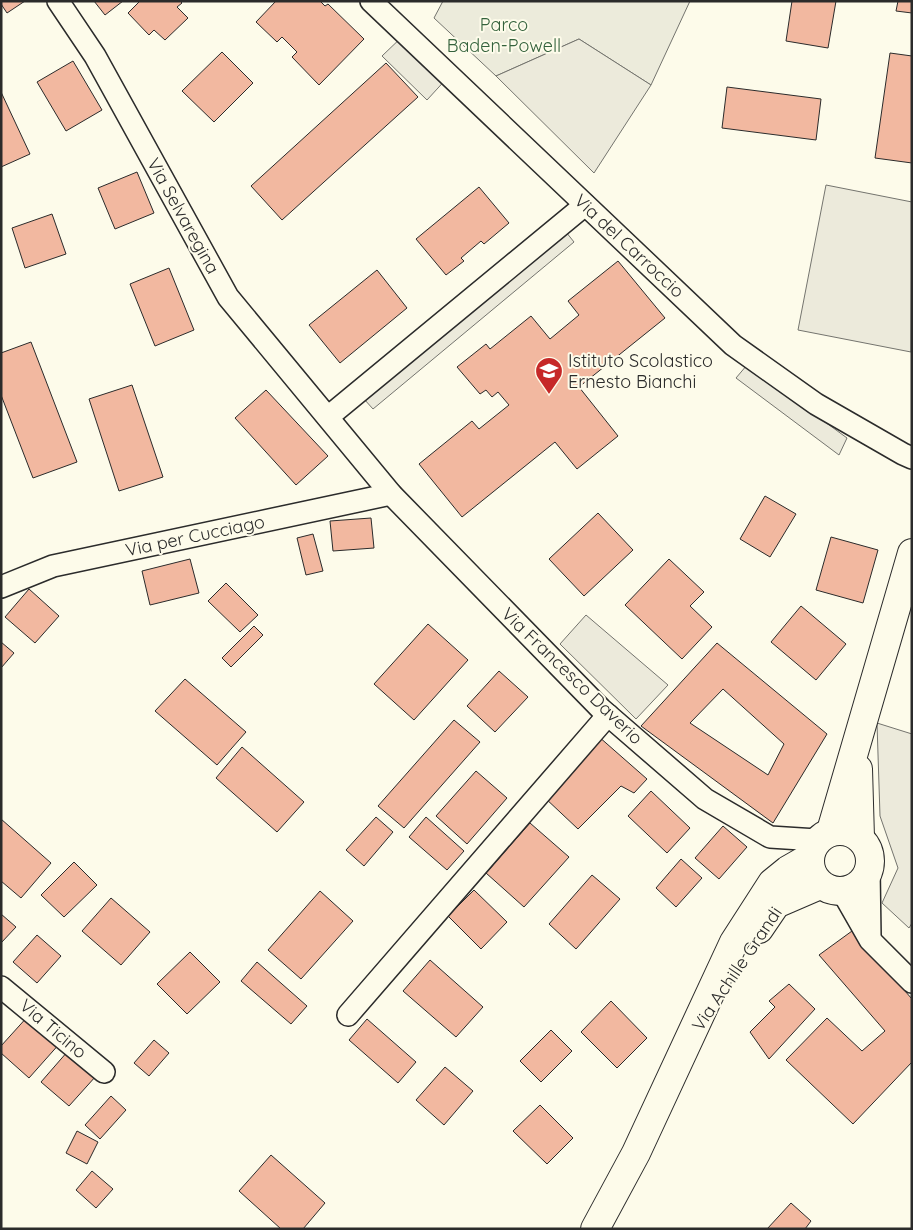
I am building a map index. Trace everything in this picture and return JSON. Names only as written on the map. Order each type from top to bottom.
[{"type":"main road","points":[[819,843],[848,832],[860,838],[868,850],[870,862],[869,870],[863,881],[854,888],[831,888],[812,874],[819,843],[857,746],[911,556]]},
{"type":"main road","points":[[857,746],[860,838]]},
{"type":"main road","name":"Via Achille Grandi","points":[[595,1229],[636,1153],[734,942],[772,883],[819,843]]},
{"type":"main road","name":"Via Achille Grandi","points":[[686,1047],[744,952],[776,904],[831,888]]},
{"type":"street","name":"Via Selvaregina","points":[[58,1],[95,56],[228,297],[391,494]]},
{"type":"street","name":"Via del Carroccio","points":[[371,1],[733,345],[816,404],[912,458]]},
{"type":"street","points":[[328,417],[585,205]]},
{"type":"street","name":"Via per Cucciago","points":[[1,587],[53,566],[391,494]]},
{"type":"street","name":"Via Francesco Daverio","points":[[391,494],[608,715],[705,799],[770,837],[819,843]]},
{"type":"street","points":[[348,1015],[608,715]]},
{"type":"street","points":[[869,870],[870,940]]},
{"type":"street","points":[[831,888],[870,940],[912,982]]},
{"type":"street","name":"Via Ticino","points":[[1,987],[104,1072]]},
{"type":"green space","name":"Parco Baden-Powell","points":[[443,1],[690,1],[651,85],[579,39],[496,76],[434,18]]},
{"type":"shaded area","points":[[405,34],[449,76],[427,100],[382,56]]},
{"type":"shaded area","points":[[579,39],[651,85],[594,173],[496,76]]},
{"type":"shaded area","points":[[826,185],[912,202],[911,352],[798,330]]},
{"type":"shaded area","points":[[566,232],[574,242],[373,409],[364,399]]},
{"type":"shaded area","points":[[747,365],[847,438],[839,455],[736,378]]},
{"type":"shaded area","points":[[586,615],[668,685],[636,719],[560,644]]},
{"type":"shaded area","points":[[877,723],[912,734],[912,923],[909,928],[882,903],[898,868],[880,816]]},
{"type":"building","points":[[1,1],[25,1],[7,13]]},
{"type":"building","points":[[94,1],[123,1],[105,15]]},
{"type":"building","points":[[140,1],[180,1],[182,3],[177,7],[188,18],[165,40],[154,30],[149,35],[128,13]]},
{"type":"building","points":[[276,1],[320,1],[325,6],[328,4],[364,39],[319,85],[292,57],[297,52],[282,37],[277,42],[256,22]]},
{"type":"building","points":[[792,1],[836,1],[828,48],[786,41]]},
{"type":"building","points":[[898,1],[912,1],[912,13],[896,11]]},
{"type":"building","points":[[222,52],[253,83],[214,122],[182,91]]},
{"type":"building","points":[[890,53],[912,56],[912,163],[875,158]]},
{"type":"building","points":[[73,61],[102,110],[66,131],[37,82]]},
{"type":"building","points":[[386,63],[418,97],[282,220],[251,186]]},
{"type":"building","points":[[727,87],[821,99],[816,140],[722,128]]},
{"type":"building","points":[[1,92],[30,154],[1,167]]},
{"type":"building","points":[[137,172],[154,213],[115,229],[98,188]]},
{"type":"building","points":[[479,187],[509,223],[484,244],[481,241],[461,258],[464,261],[446,275],[416,239]]},
{"type":"building","points":[[52,214],[66,254],[25,268],[12,228]]},
{"type":"building","points":[[618,261],[665,318],[579,387],[618,436],[577,469],[555,442],[462,517],[419,464],[472,421],[479,429],[509,405],[498,392],[492,397],[486,390],[480,394],[457,367],[486,344],[490,349],[531,316],[550,339],[579,315],[568,301]]},
{"type":"building","points":[[169,268],[194,330],[155,346],[130,284]]},
{"type":"building","points":[[377,270],[407,308],[340,363],[309,325]]},
{"type":"building","points":[[31,342],[77,462],[33,478],[1,395],[1,353]]},
{"type":"building","points":[[132,385],[163,477],[119,491],[89,399]]},
{"type":"building","points":[[266,390],[328,456],[296,485],[235,418]]},
{"type":"building","points":[[765,496],[796,514],[770,557],[740,539]]},
{"type":"building","points":[[598,513],[633,550],[584,596],[549,559]]},
{"type":"building","points":[[371,518],[374,548],[333,551],[330,521]]},
{"type":"building","points":[[313,534],[323,571],[306,575],[297,538]]},
{"type":"building","points":[[831,537],[878,550],[863,603],[816,590]]},
{"type":"building","points":[[190,559],[199,593],[150,605],[142,571]]},
{"type":"building","points":[[669,559],[704,592],[690,606],[712,627],[682,659],[625,605]]},
{"type":"building","points":[[226,583],[258,615],[240,632],[208,601]]},
{"type":"building","points":[[29,589],[59,616],[35,643],[5,617]]},
{"type":"building","points":[[801,606],[846,644],[816,680],[771,642]]},
{"type":"building","points":[[428,624],[468,660],[414,720],[374,684]]},
{"type":"building","points":[[254,626],[263,635],[231,667],[222,658]]},
{"type":"building","points":[[1,642],[14,653],[1,668]]},
{"type":"building","points":[[717,643],[827,734],[773,823],[641,726]],"holes":[[[723,689],[784,744],[768,775],[690,723]]]},
{"type":"building","points":[[499,671],[528,697],[495,732],[467,706]]},
{"type":"building","points":[[185,679],[246,732],[217,765],[155,711]]},
{"type":"building","points":[[454,720],[480,742],[404,828],[378,806]]},
{"type":"building","points":[[598,736],[647,779],[634,793],[621,786],[578,829],[544,797]]},
{"type":"building","points":[[242,747],[304,802],[277,832],[216,778]]},
{"type":"building","points":[[476,771],[507,798],[467,844],[436,816]]},
{"type":"building","points":[[651,791],[690,828],[667,853],[628,816]]},
{"type":"building","points":[[376,817],[393,832],[364,866],[346,850]]},
{"type":"building","points":[[426,817],[464,851],[447,870],[409,837]]},
{"type":"building","points":[[1,819],[51,863],[21,898],[1,881]]},
{"type":"building","points":[[530,823],[569,857],[524,907],[486,873]]},
{"type":"building","points":[[723,826],[747,847],[719,879],[695,858]]},
{"type":"building","points":[[681,859],[702,878],[676,907],[656,888]]},
{"type":"building","points":[[74,862],[97,885],[64,917],[41,895]]},
{"type":"building","points":[[592,875],[620,899],[576,949],[549,924]]},
{"type":"building","points":[[474,890],[507,922],[481,949],[448,916]]},
{"type":"building","points":[[320,891],[353,921],[301,979],[268,950]]},
{"type":"building","points":[[111,898],[150,932],[121,965],[82,931]]},
{"type":"building","points":[[1,914],[16,927],[1,943]]},
{"type":"building","points":[[852,931],[912,999],[912,1062],[853,1124],[786,1060],[827,1018],[862,1051],[885,1031],[819,955]]},
{"type":"building","points":[[37,935],[61,956],[37,983],[13,962]]},
{"type":"building","points":[[190,952],[220,982],[187,1014],[157,984]]},
{"type":"building","points":[[430,960],[483,1007],[456,1037],[403,991]]},
{"type":"building","points":[[257,962],[307,1006],[291,1024],[241,981]]},
{"type":"building","points":[[789,984],[815,1009],[769,1059],[750,1032],[775,1007],[769,1001]]},
{"type":"building","points":[[611,1001],[647,1038],[617,1068],[581,1032]]},
{"type":"building","points":[[29,1015],[61,1042],[29,1078],[1,1053],[1,1046]]},
{"type":"building","points":[[367,1019],[416,1062],[398,1083],[349,1040]]},
{"type":"building","points":[[551,1030],[572,1051],[541,1082],[520,1061]]},
{"type":"building","points":[[154,1040],[169,1053],[149,1076],[134,1063]]},
{"type":"building","points":[[68,1051],[96,1076],[69,1106],[41,1082]]},
{"type":"building","points":[[445,1067],[473,1091],[444,1125],[416,1100]]},
{"type":"building","points":[[111,1096],[126,1110],[100,1139],[85,1125]]},
{"type":"building","points":[[540,1105],[573,1138],[547,1164],[513,1131]]},
{"type":"building","points":[[77,1131],[98,1142],[87,1164],[66,1153]]},
{"type":"building","points":[[271,1155],[325,1203],[303,1229],[281,1229],[239,1191]]},
{"type":"building","points":[[92,1171],[113,1189],[96,1208],[76,1190]]},
{"type":"building","points":[[791,1203],[811,1221],[805,1229],[767,1229]]},
{"type":"place","name":"Istituto Scolastico Ernesto Bianchi","points":[[549,395]]}]
